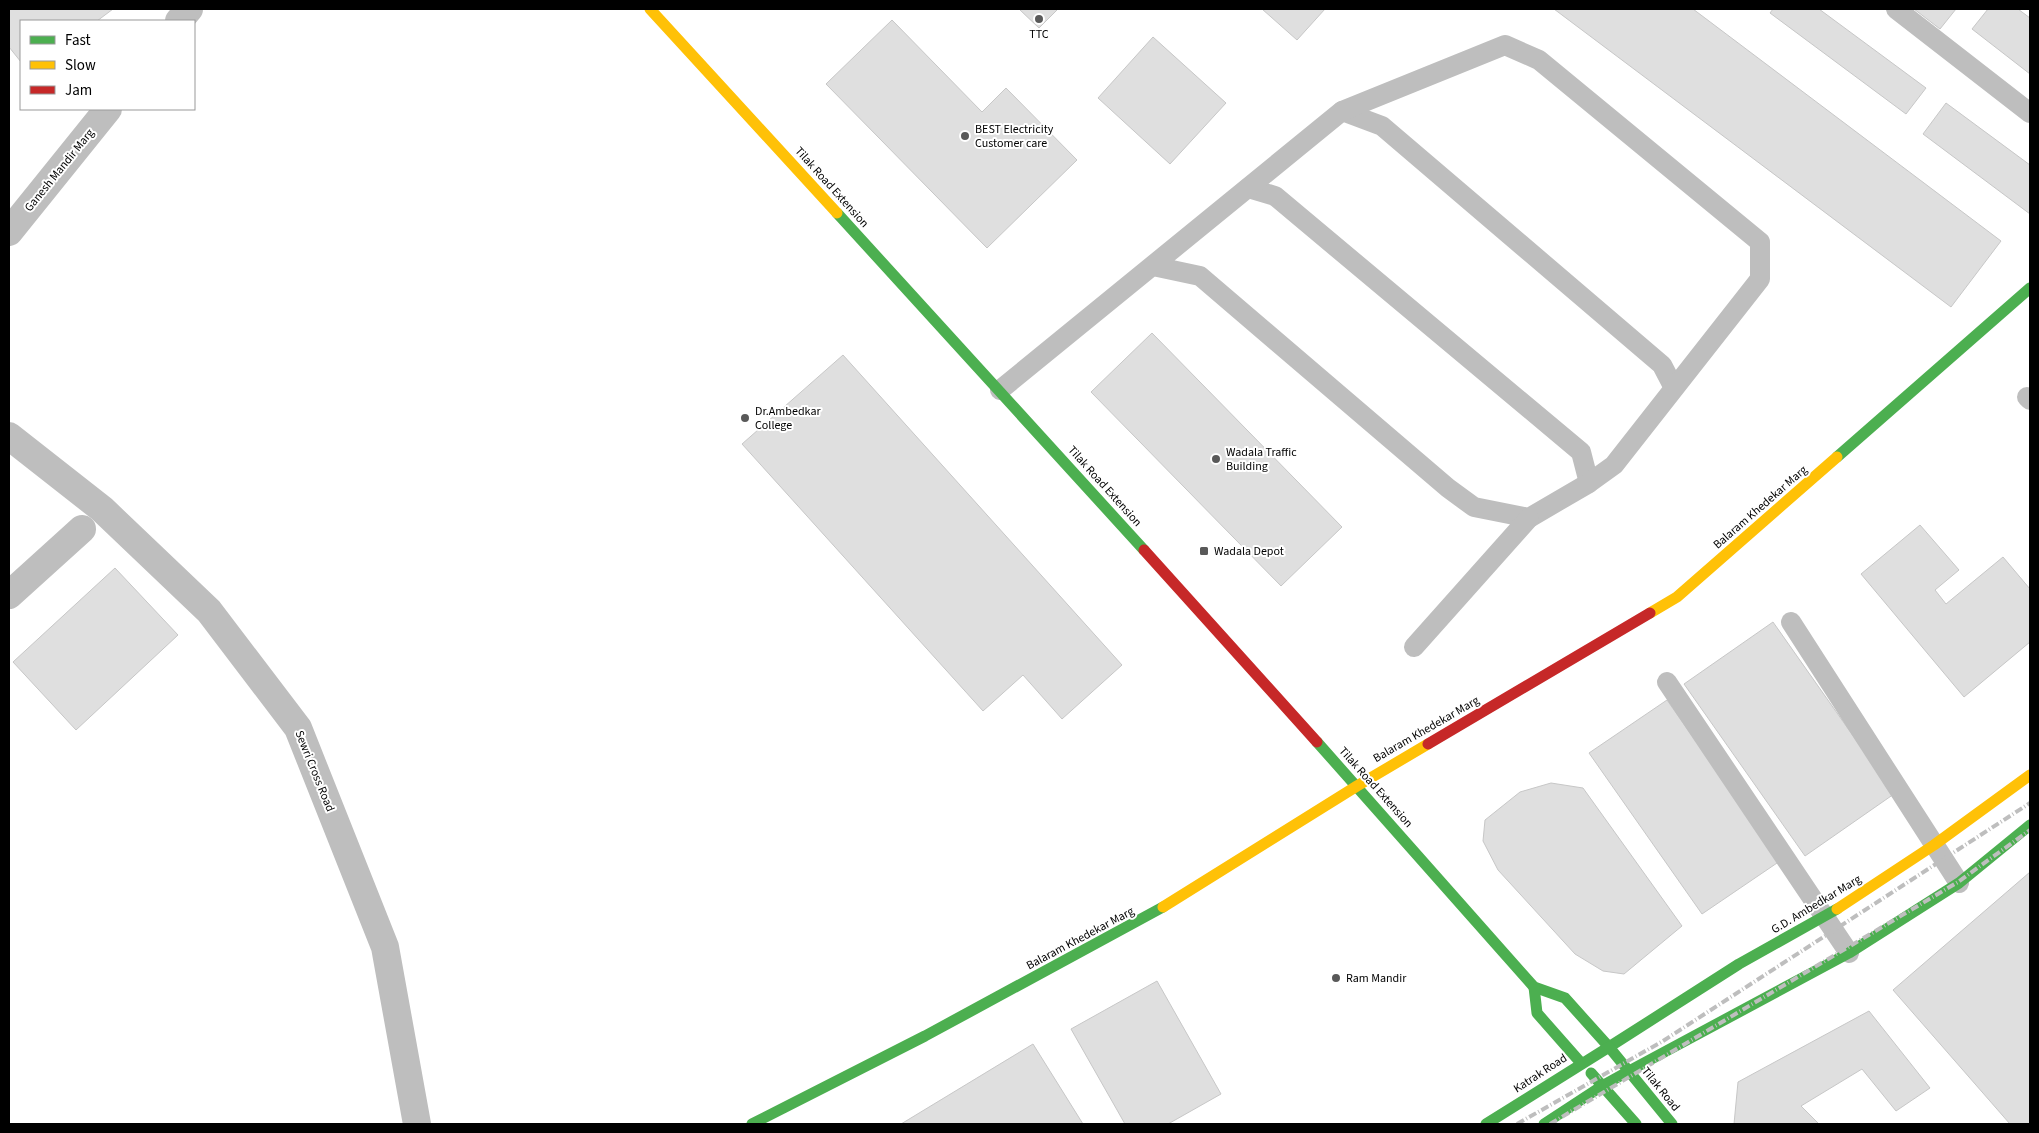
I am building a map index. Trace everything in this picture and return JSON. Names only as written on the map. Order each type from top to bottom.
[{"type":"main road","name":"Tilak Road Extension","points":[[650,9],[1000,390],[1357,786],[1534,987],[1565,998],[1629,1071]]},
{"type":"main road","name":"Balaram Khedekar Marg","points":[[752,1124],[925,1036],[1146,918],[1357,786],[1677,597],[2030,288]]},
{"type":"main road","name":"G.D. Ambedkar Marg","points":[[1609,1047],[1739,964],[1825,917],[1934,845],[2030,775]]},
{"type":"main road","points":[[1544,1124],[1602,1086],[1849,952],[1959,883],[2030,825]]},
{"type":"main road","points":[[1534,987],[1537,1013],[1636,1124]]},
{"type":"main road","name":"Katrak Road","points":[[1486,1124],[1609,1047]]},
{"type":"main road","name":"Tilak Road","points":[[1629,1071],[1672,1124]]},
{"type":"street","points":[[180,20],[190,9]]},
{"type":"street","name":"Ganesh Mandir Marg","points":[[9,232],[107,110]]},
{"type":"street","name":"Sewri Cross Road","points":[[9,436],[102,509],[209,611],[298,728],[385,947],[417,1124]]},
{"type":"street","points":[[9,595],[82,529]]},
{"type":"lane","points":[[1896,9],[2030,113]]},
{"type":"lane","points":[[1000,390],[1342,111],[1505,45],[1539,60],[1760,242],[1760,279],[1614,464],[1589,483],[1529,518],[1414,647]]},
{"type":"lane","points":[[1342,111],[1382,126],[1662,365],[1674,388]]},
{"type":"lane","points":[[1248,188],[1275,196],[1581,452],[1589,483]]},
{"type":"lane","points":[[1152,266],[1200,276],[1448,488],[1474,507],[1529,518]]},
{"type":"lane","points":[[1791,622],[1959,883]]},
{"type":"lane","points":[[1667,682],[1849,952]]},
{"type":"building","points":[[9,9],[113,9],[98,20],[20,20],[20,61],[9,47]]},
{"type":"building","name":"TTC","points":[[1019,9],[1058,9],[1039,28]]},
{"type":"building","points":[[1262,9],[1325,9],[1297,40]]},
{"type":"building","points":[[1554,9],[1693,9],[2001,241],[1951,307]]},
{"type":"building","points":[[1773,9],[1819,9],[1926,88],[1906,114],[1770,13]]},
{"type":"building","points":[[1914,9],[1956,9],[1940,29]]},
{"type":"building","points":[[1988,9],[2018,9],[2030,18],[2030,74],[1972,29]]},
{"type":"building","name":"BEST Electricity Customer care","points":[[892,20],[982,112],[1006,88],[1077,160],[987,248],[826,84]]},
{"type":"building","points":[[1153,37],[1226,103],[1170,164],[1098,98]]},
{"type":"building","points":[[1946,103],[2030,165],[2030,214],[1923,134]]},
{"type":"building","name":"Wadala Traffic Building","points":[[1152,333],[1342,527],[1281,586],[1091,392]]},
{"type":"building","points":[[843,355],[1122,665],[1062,719],[1023,675],[983,711],[742,444]]},
{"type":"building","points":[[1920,525],[1959,570],[1935,590],[1946,604],[2003,557],[2030,589],[2030,642],[1964,697],[1861,574]]},
{"type":"building","points":[[115,568],[178,635],[76,730],[13,662]]},
{"type":"building","points":[[1773,622],[1894,794],[1805,856],[1684,684]]},
{"type":"building","points":[[1667,700],[1780,861],[1702,914],[1589,753]]},
{"type":"building","points":[[1551,783],[1583,788],[1682,926],[1624,974],[1603,971],[1575,954],[1498,870],[1483,841],[1485,820],[1520,792]]},
{"type":"building","points":[[2030,872],[2030,1124],[2010,1124],[1893,990]]},
{"type":"building","points":[[1157,981],[1221,1094],[1168,1124],[1125,1124],[1071,1029]]},
{"type":"building","points":[[1869,1011],[1930,1088],[1896,1111],[1862,1069],[1801,1106],[1819,1124],[1734,1124],[1738,1082]]},
{"type":"building","points":[[1033,1044],[1083,1124],[901,1124]]},
{"type":"railway","points":[[1517,1124],[1663,1041],[2030,803]]},
{"type":"railway","points":[[1550,1124],[1958,882],[2030,830]]},
{"type":"traffic: fast","points":[[837,213],[1144,550]]},
{"type":"traffic: fast","points":[[1837,457],[2030,288]]},
{"type":"traffic: fast","points":[[1317,742],[1534,987],[1565,998],[1609,1047],[1739,964],[1837,909]]},
{"type":"traffic: fast","points":[[1629,1071],[1849,953],[1959,883],[2030,825]]},
{"type":"traffic: fast","points":[[752,1124],[925,1036],[1163,907]]},
{"type":"traffic: fast","points":[[1534,987],[1537,1013],[1581,1063]]},
{"type":"traffic: fast","points":[[1486,1124],[1609,1047],[1672,1124]]},
{"type":"traffic: fast","points":[[1544,1124],[1602,1086],[1629,1071]]},
{"type":"traffic: fast","points":[[1591,1073],[1636,1124]]},
{"type":"traffic: slow","points":[[650,9],[837,213]]},
{"type":"traffic: slow","points":[[1650,613],[1677,597],[1837,457]]},
{"type":"traffic: slow","points":[[1163,907],[1428,744]]},
{"type":"traffic: slow","points":[[1837,909],[1934,845],[2030,775]]},
{"type":"traffic: jam","points":[[1144,550],[1317,742]]},
{"type":"traffic: jam","points":[[1428,744],[1650,613]]},
{"type":"place","name":"TTC","points":[[1039,19]]},
{"type":"place","name":"BEST Electricity Customer care","points":[[965,136]]},
{"type":"place","name":"Dr.Ambedkar College","points":[[745,418]]},
{"type":"place","name":"Wadala Traffic Building","points":[[1216,459]]},
{"type":"place","name":"Wadala Depot","points":[[1204,551]]},
{"type":"place","name":"Ram Mandir","points":[[1336,978]]}]
